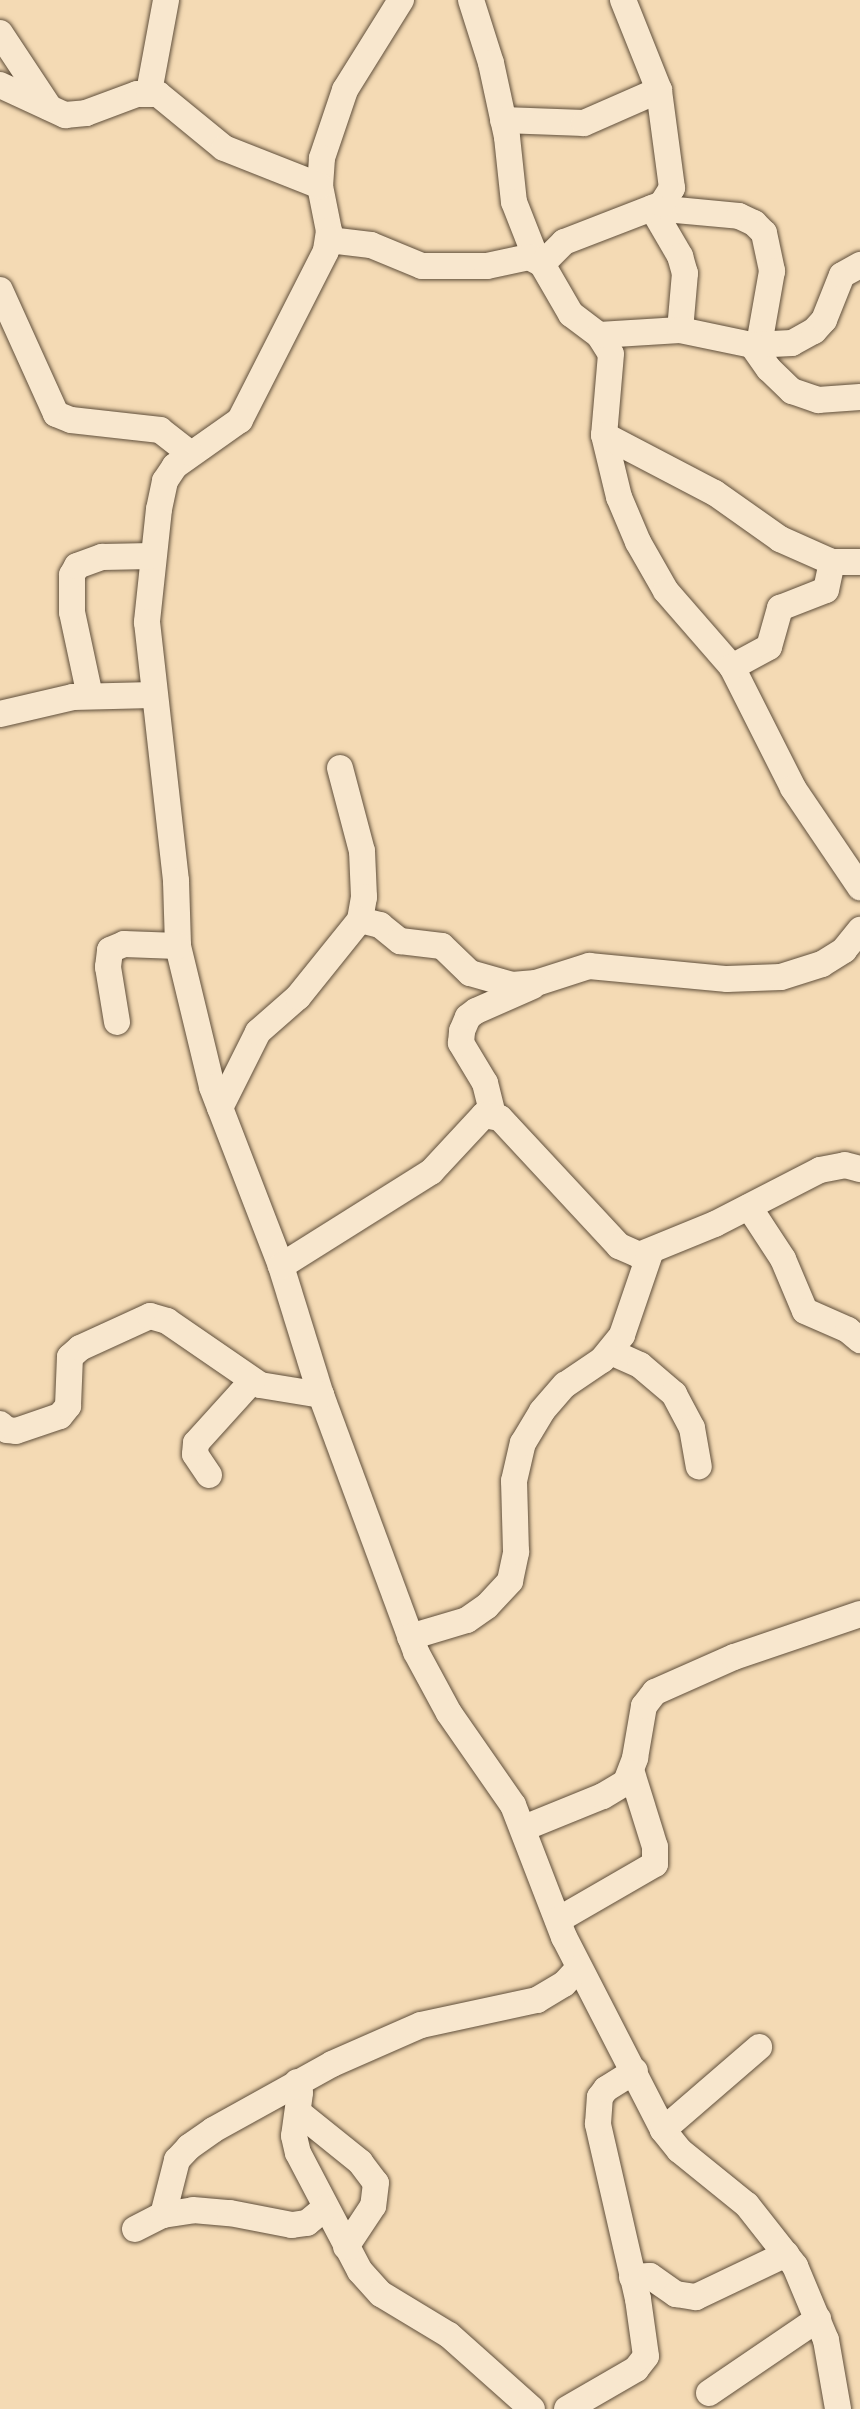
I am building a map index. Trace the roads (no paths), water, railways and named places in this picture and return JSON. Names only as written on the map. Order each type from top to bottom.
[{"type":"street","points":[[149,92],[166,0]]},
{"type":"street","points":[[401,0],[345,90],[322,158],[320,186],[329,240],[240,420],[189,453],[165,482],[152,556],[147,622],[153,695],[176,881],[178,946],[194,1019],[220,1108],[281,1266],[321,1395],[410,1637],[449,1713],[492,1772],[524,1828],[558,1920],[579,1968],[635,2071],[663,2130],[679,2150],[747,2205],[786,2254],[819,2319],[833,2371],[838,2409]]},
{"type":"street","points":[[471,0],[484,32],[503,120],[514,202],[539,261],[571,314],[598,335],[611,354],[604,435],[619,497],[643,551],[666,591],[732,667],[793,788],[860,887]]},
{"type":"street","points":[[539,261],[564,242],[657,206],[672,188],[672,173],[659,90],[623,0]]},
{"type":"street","points":[[0,33],[53,112]]},
{"type":"street","points":[[0,85],[53,112],[74,115],[149,92],[165,98],[198,130],[224,148],[320,186]]},
{"type":"street","points":[[503,120],[584,123],[659,90]]},
{"type":"street","points":[[657,206],[680,256],[685,273],[681,330]]},
{"type":"street","points":[[657,206],[740,216],[754,223],[764,233],[772,271],[756,345],[769,369],[792,391],[818,400],[860,397]]},
{"type":"street","points":[[329,240],[371,245],[434,267],[487,266],[522,257],[539,261]]},
{"type":"street","points":[[598,335],[681,330],[756,345],[792,343],[814,331],[824,320],[842,275],[860,265]]},
{"type":"street","points":[[0,290],[56,414],[71,420],[160,430],[189,453]]},
{"type":"street","points":[[604,435],[715,493],[780,539],[832,562],[860,562]]},
{"type":"street","points":[[90,696],[72,612],[72,575],[77,566],[102,557],[152,556]]},
{"type":"street","points":[[732,667],[769,647],[780,608],[826,590],[832,562]]},
{"type":"street","points":[[0,714],[90,696],[153,695]]},
{"type":"street","points":[[220,1108],[258,1032],[298,997],[360,920],[364,897],[363,851],[340,768]]},
{"type":"street","points":[[360,920],[380,925],[400,941],[442,946],[479,978],[512,985],[536,983],[589,966],[727,979],[781,977],[822,964],[844,950],[860,930]]},
{"type":"street","points":[[117,1022],[108,967],[110,950],[124,944],[178,946]]},
{"type":"street","points":[[536,983],[526,992],[476,1011],[464,1022],[461,1044],[484,1083],[493,1115],[511,1128],[619,1246],[629,1253],[650,1253],[749,1207],[820,1170],[845,1165],[860,1169]]},
{"type":"street","points":[[281,1266],[431,1172],[477,1118],[493,1115]]},
{"type":"street","points":[[749,1207],[783,1258],[805,1311],[848,1330],[860,1340]]},
{"type":"street","points":[[410,1637],[467,1620],[501,1594],[514,1570],[514,1481],[523,1443],[542,1411],[565,1384],[611,1352],[634,1305],[650,1253]]},
{"type":"street","points":[[0,1424],[7,1430],[16,1431],[60,1416],[68,1406],[70,1358],[90,1343],[150,1316],[167,1321],[252,1381],[282,1391],[321,1395]]},
{"type":"street","points":[[611,1352],[640,1365],[674,1394],[692,1428],[699,1466]]},
{"type":"street","points":[[209,1475],[195,1454],[196,1443],[252,1381]]},
{"type":"street","points":[[558,1920],[655,1864],[655,1847],[632,1773],[644,1706],[655,1692],[734,1657],[860,1614]]},
{"type":"street","points":[[524,1828],[616,1790],[632,1773]]},
{"type":"street","points":[[162,2215],[171,2175],[189,2147],[297,2082],[421,2025],[537,2000],[564,1984],[579,1968]]},
{"type":"street","points":[[663,2130],[759,2047]]},
{"type":"street","points":[[567,2409],[644,2363],[646,2349],[632,2277],[602,2150],[598,2106],[606,2089],[635,2071]]},
{"type":"street","points":[[297,2082],[298,2112],[294,2136],[298,2153],[360,2271],[381,2294],[432,2322],[532,2409]]},
{"type":"street","points":[[298,2112],[360,2162],[376,2183],[373,2206],[346,2247]]},
{"type":"street","points":[[135,2229],[162,2215],[193,2210],[230,2212],[292,2225],[307,2223],[325,2208]]},
{"type":"street","points":[[632,2277],[650,2276],[676,2294],[696,2297],[786,2254]]},
{"type":"street","points":[[709,2393],[819,2319]]}]
